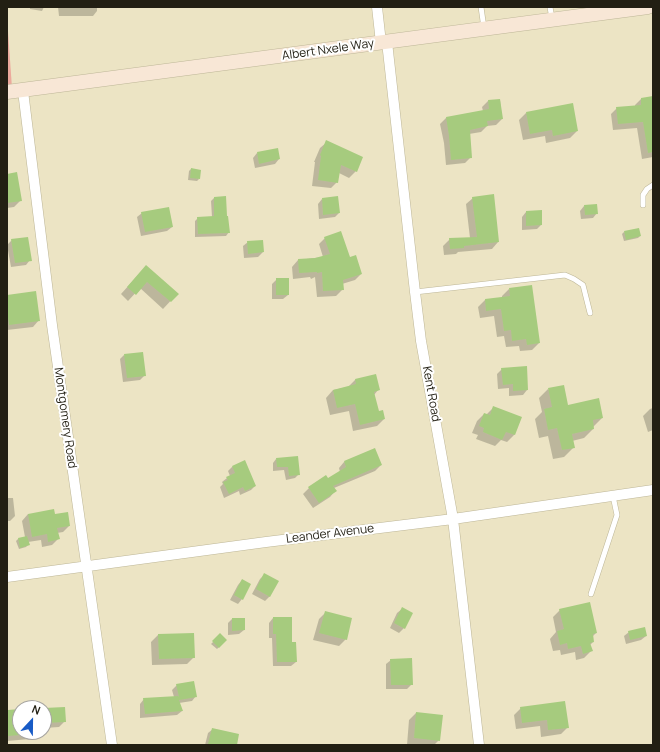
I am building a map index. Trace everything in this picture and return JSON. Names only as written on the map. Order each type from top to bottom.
[{"type":"main road","name":"Albert Nxele Way","points":[[7,92],[484,29],[551,13],[587,13],[648,7]]},
{"type":"street","name":"Kent Road","points":[[377,7],[384,43],[421,341],[453,519],[479,745]]},
{"type":"street","name":"Montgomery Road","points":[[22,91],[52,325],[112,745]]},
{"type":"street","name":"Leander Avenue","points":[[7,577],[266,542],[453,519],[653,490]]},
{"type":"lane","points":[[481,7],[484,29]]},
{"type":"lane","points":[[642,205],[643,195],[647,189],[653,185]]},
{"type":"lane","points":[[415,292],[565,275],[583,285],[590,313]]},
{"type":"lane","points":[[591,594],[617,515],[613,496]]},
{"type":"shaded area","points":[[7,17],[12,88],[7,89]]},
{"type":"building","points":[[653,96],[653,152],[648,153],[643,122],[618,124],[616,107],[641,105],[641,98]]},
{"type":"building","points":[[500,99],[503,119],[487,121],[488,126],[470,130],[472,158],[451,160],[446,117],[489,109],[488,100]]},
{"type":"building","points":[[573,103],[578,131],[553,136],[552,130],[530,134],[526,112]]},
{"type":"building","points":[[326,140],[363,157],[357,172],[341,165],[338,183],[318,180],[320,155]]},
{"type":"building","points":[[278,148],[280,159],[259,164],[257,152]]},
{"type":"building","points":[[191,168],[201,170],[200,179],[190,178]]},
{"type":"building","points":[[17,172],[22,201],[7,203],[7,174]]},
{"type":"building","points":[[494,194],[499,242],[450,249],[449,238],[477,237],[472,197]]},
{"type":"building","points":[[226,196],[230,233],[198,234],[197,217],[214,216],[214,197]]},
{"type":"building","points":[[338,196],[340,213],[323,215],[322,198]]},
{"type":"building","points":[[597,204],[598,214],[585,215],[584,205]]},
{"type":"building","points":[[169,207],[173,227],[145,232],[141,212]]},
{"type":"building","points":[[542,210],[542,225],[526,226],[526,211]]},
{"type":"building","points":[[639,228],[641,236],[626,240],[624,231]]},
{"type":"building","points":[[341,231],[350,257],[356,255],[362,274],[343,280],[344,290],[323,291],[322,272],[299,273],[298,259],[315,258],[330,254],[324,237]]},
{"type":"building","points":[[28,237],[32,261],[15,263],[11,239]]},
{"type":"building","points":[[263,240],[264,252],[248,254],[247,241]]},
{"type":"building","points":[[146,265],[179,294],[171,302],[147,282],[136,295],[127,287]]},
{"type":"building","points":[[276,278],[289,278],[289,295],[276,295]]},
{"type":"building","points":[[532,285],[540,343],[527,345],[526,339],[512,341],[511,330],[504,331],[501,309],[486,311],[485,299],[510,296],[509,288]]},
{"type":"building","points":[[36,291],[40,321],[9,325],[7,295]]},
{"type":"building","points":[[143,352],[146,376],[127,378],[124,354]]},
{"type":"building","points":[[527,366],[528,390],[513,391],[513,384],[503,385],[501,368]]},
{"type":"building","points":[[376,374],[380,390],[374,392],[379,411],[383,410],[385,419],[360,425],[355,404],[337,408],[333,390],[356,384],[355,379]]},
{"type":"building","points":[[564,385],[568,405],[599,398],[603,418],[593,420],[594,429],[572,434],[575,448],[562,450],[557,428],[548,430],[544,409],[552,407],[548,388]]},
{"type":"building","points":[[493,406],[522,417],[515,435],[506,432],[502,440],[483,432],[484,428],[479,426],[484,413],[490,415]]},
{"type":"building","points":[[375,448],[382,465],[333,486],[337,491],[319,503],[308,487],[326,475],[328,478],[346,467],[344,461]]},
{"type":"building","points":[[298,456],[300,475],[289,476],[288,467],[277,467],[276,458]]},
{"type":"building","points":[[245,460],[256,486],[245,491],[243,487],[229,494],[223,482],[228,480],[226,477],[235,473],[232,466]]},
{"type":"building","points":[[54,509],[55,514],[68,512],[70,526],[57,528],[60,539],[48,542],[47,534],[32,537],[28,514]]},
{"type":"building","points":[[27,536],[30,545],[20,548],[18,538]]},
{"type":"building","points":[[264,573],[279,581],[270,597],[256,589]]},
{"type":"building","points":[[242,579],[251,584],[243,600],[234,595]]},
{"type":"building","points":[[590,602],[597,633],[593,634],[594,642],[590,643],[593,651],[583,654],[581,646],[568,649],[567,643],[560,645],[557,631],[564,629],[559,609]]},
{"type":"building","points":[[402,607],[413,613],[405,629],[394,623]]},
{"type":"building","points":[[325,611],[352,618],[347,640],[319,633]]},
{"type":"building","points":[[273,617],[292,617],[292,642],[296,642],[297,662],[277,662],[276,634],[273,634]]},
{"type":"building","points":[[232,618],[245,618],[245,630],[232,631]]},
{"type":"building","points":[[645,627],[647,636],[630,640],[628,631]]},
{"type":"building","points":[[194,633],[195,658],[159,659],[158,634]]},
{"type":"building","points":[[220,633],[227,640],[219,648],[212,641]]},
{"type":"building","points":[[412,658],[413,685],[391,685],[390,659]]},
{"type":"building","points":[[194,681],[197,697],[179,700],[183,711],[145,714],[143,698],[179,697],[176,684]]},
{"type":"building","points":[[565,701],[569,728],[548,730],[547,720],[522,723],[520,707]]},
{"type":"building","points":[[65,707],[66,722],[52,723],[52,708]]},
{"type":"building","points":[[8,710],[12,710],[12,736],[8,736],[7,718]]},
{"type":"building","points":[[416,712],[443,715],[440,741],[414,738]]},
{"type":"building","points":[[212,728],[239,734],[237,745],[208,744]]}]
